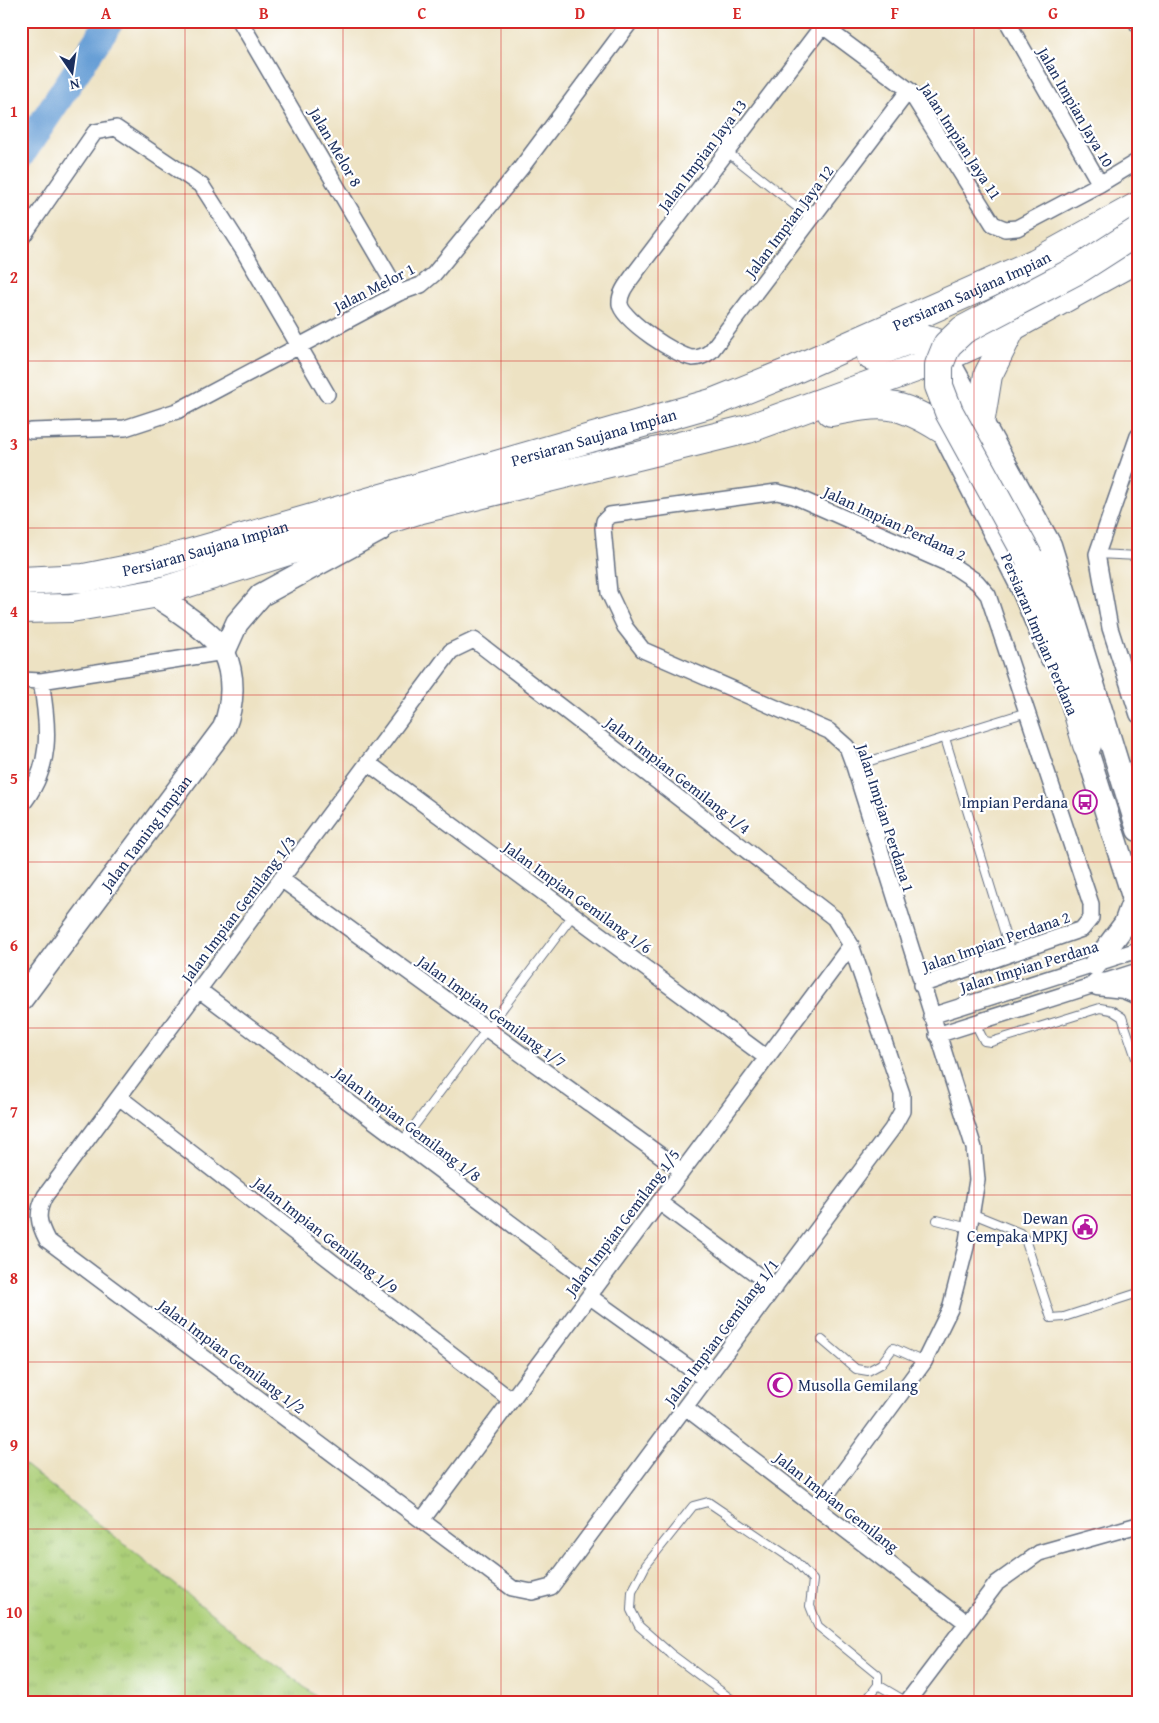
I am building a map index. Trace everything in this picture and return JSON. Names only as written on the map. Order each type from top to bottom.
[{"type":"highway","name":"Persiaran Saujana Impian","points":[[21,581],[84,578],[149,565],[712,402],[789,372],[1035,263],[1138,206]]},
{"type":"highway","points":[[1087,745],[1043,592],[1029,558],[949,412],[939,386],[939,365],[947,344],[963,330],[1079,269],[1138,230]]},
{"type":"highway","name":"Persiaran Saujana Impian","points":[[21,609],[71,608],[153,594],[418,510],[748,429],[936,353],[1012,327],[1138,258]]},
{"type":"highway","points":[[712,402],[756,400],[777,394],[914,339],[936,353],[942,326],[1022,280],[1035,263]]},
{"type":"highway","points":[[981,418],[988,376],[1012,327]]},
{"type":"highway","points":[[748,429],[858,406],[883,404],[903,407],[942,429]]},
{"type":"street","name":"Jalan Melor 8","points":[[240,21],[399,293]]},
{"type":"street","name":"Jalan Melor 1","points":[[31,431],[125,428],[177,411],[399,293],[421,285],[434,274],[521,168],[631,21]]},
{"type":"street","name":"Jalan Impian Jaya 10","points":[[1006,21],[1100,184]]},
{"type":"street","points":[[1136,21],[1138,25]]},
{"type":"street","name":"Jalan Impian Jaya 11","points":[[825,24],[909,90],[993,224],[1005,229],[1017,228],[1100,184]]},
{"type":"street","name":"Jalan Impian Jaya 13","points":[[686,356],[650,335],[625,316],[620,304],[621,295],[726,152],[825,24]]},
{"type":"street","name":"Jalan Impian Jaya 12","points":[[686,356],[700,357],[711,351],[909,90]]},
{"type":"street","points":[[21,239],[95,132],[116,128],[202,186],[243,250],[327,394]]},
{"type":"street","points":[[1100,184],[1138,160]]},
{"type":"street","name":"Persiaran Impian Perdana","points":[[936,353],[981,418],[1050,545],[1138,830]]},
{"type":"street","name":"Persiaran Impian Perdana","points":[[936,353],[934,390],[942,429],[1020,583],[1087,745],[1136,906]]},
{"type":"street","points":[[1138,436],[1097,554],[1110,628],[1138,715]]},
{"type":"street","name":"Jalan Impian Perdana 2","points":[[609,593],[603,528],[604,521],[610,515],[777,492],[794,496],[953,566],[977,582],[988,595],[1091,904],[1091,918],[1082,929],[921,986]]},
{"type":"street","points":[[224,652],[237,623],[261,595],[418,510]]},
{"type":"street","name":"Jalan Impian Perdana 1","points":[[609,593],[625,627],[643,650],[829,731],[847,747],[930,1016],[974,1148],[977,1180],[950,1309],[924,1362],[817,1508]]},
{"type":"street","points":[[153,594],[200,628],[224,652]]},
{"type":"street","name":"Jalan Impian Gemilang 1/3","points":[[38,1209],[45,1196],[451,651],[474,640]]},
{"type":"street","name":"Jalan Impian Gemilang 1/4","points":[[474,640],[834,918],[851,945]]},
{"type":"street","points":[[21,680],[41,681],[224,652]]},
{"type":"street","name":"Jalan Taming Impian","points":[[21,1000],[224,728],[232,709],[232,686],[224,652]]},
{"type":"street","points":[[21,806],[33,792],[44,768],[47,716],[41,681]]},
{"type":"street","name":"Jalan Impian Gemilang 1/6","points":[[368,763],[767,1058]]},
{"type":"street","name":"Jalan Impian Gemilang 1/7","points":[[281,879],[682,1171]]},
{"type":"street","points":[[1136,906],[1096,974],[1138,993]]},
{"type":"street","name":"Jalan Impian Gemilang 1/5","points":[[422,1520],[851,945]]},
{"type":"street","name":"Jalan Impian Gemilang 1/1","points":[[422,1520],[512,1588],[532,1592],[551,1587],[776,1288],[892,1129],[902,1111],[902,1094],[851,945]]},
{"type":"street","name":"Jalan Impian Perdana","points":[[937,1035],[975,1023],[1096,974],[1138,950]]},
{"type":"street","name":"Jalan Impian Perdana","points":[[930,1016],[1096,974],[1138,971]]},
{"type":"street","name":"Jalan Impian Gemilang 1/8","points":[[199,990],[402,1142],[706,1380]]},
{"type":"street","name":"Jalan Impian Gemilang 1/9","points":[[120,1097],[511,1400]]},
{"type":"street","points":[[659,1202],[776,1288]]},
{"type":"street","name":"Jalan Impian Gemilang 1/2","points":[[38,1209],[39,1225],[47,1240],[422,1520]]},
{"type":"street","name":"Jalan Impian Gemilang","points":[[686,1408],[967,1623]]},
{"type":"street","points":[[907,1702],[997,1583],[1027,1560],[1039,1553],[1138,1525]]},
{"type":"lane","points":[[726,152],[812,219]]},
{"type":"lane","points":[[1097,554],[1138,556]]},
{"type":"lane","points":[[854,766],[1027,712]]},
{"type":"lane","points":[[945,738],[1011,954]]},
{"type":"lane","points":[[402,1142],[573,915]]},
{"type":"lane","points":[[975,1023],[984,1041],[991,1042],[1100,1008],[1111,1010],[1122,1017],[1138,1064]]},
{"type":"lane","points":[[937,1220],[970,1220],[1020,1233],[1025,1239],[1051,1318],[1064,1318],[1138,1293]]},
{"type":"lane","points":[[822,1340],[856,1369],[868,1371],[881,1364],[893,1348],[924,1362]]},
{"type":"lane","points":[[735,1702],[671,1654],[639,1626],[631,1610],[632,1592],[646,1565],[693,1506],[708,1502],[795,1561],[813,1580],[810,1606],[818,1626],[878,1675],[878,1685],[865,1702]]},
{"type":"lane","points":[[878,1685],[907,1702]]},
{"type":"green space","points":[[21,1462],[323,1702],[21,1702]]},
{"type":"waterway","points":[[21,155],[110,21]]},
{"type":"place","name":"Impian Perdana","points":[[1085,802]]},
{"type":"place","name":"Dewan Cempaka MPKJ","points":[[1085,1227]]},
{"type":"place","name":"Musolla Gemilang","points":[[780,1385]]}]
